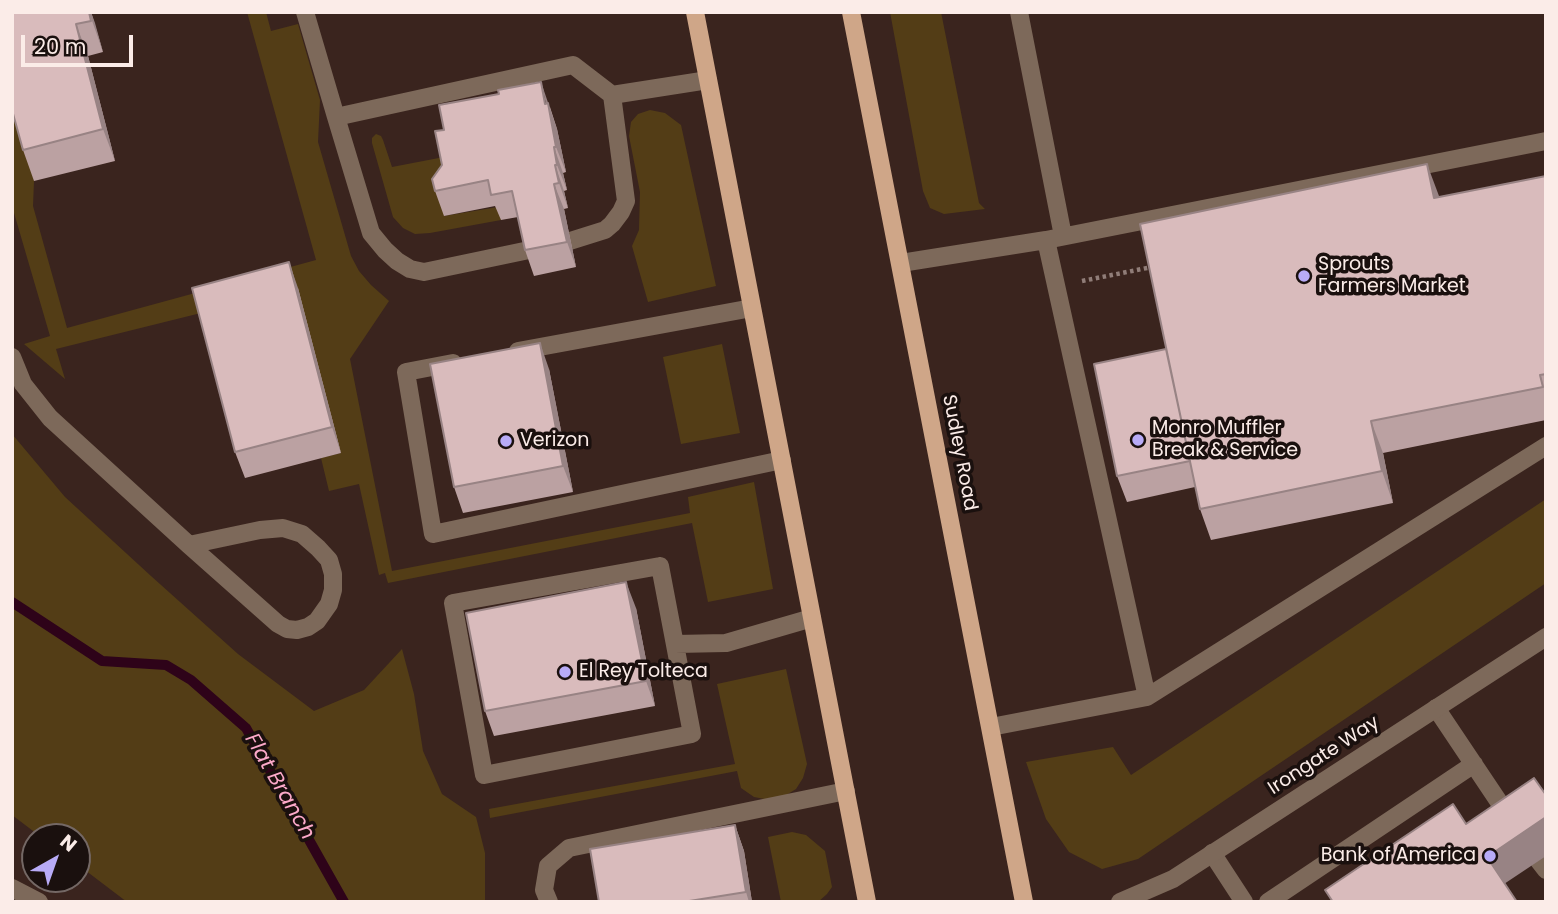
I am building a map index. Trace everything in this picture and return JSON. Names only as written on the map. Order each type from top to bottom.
[{"type":"main road","points":[[695,12],[867,902]]},
{"type":"main road","name":"Sudley Road","points":[[851,12],[1024,902]]},
{"type":"street","points":[[305,12],[371,233],[385,250],[410,269],[424,272],[529,250]]},
{"type":"street","points":[[1019,12],[1055,238],[1056,285],[1147,697]]},
{"type":"street","points":[[336,117],[573,65],[612,95],[626,201],[612,225],[605,230],[570,241]]},
{"type":"street","points":[[612,95],[708,80]]},
{"type":"street","points":[[901,263],[1055,238],[1546,141]]},
{"type":"street","points":[[500,354],[752,308]]},
{"type":"street","points":[[12,357],[23,384],[50,418],[189,545],[278,624],[287,629],[308,627],[317,621],[329,604],[333,590],[333,573],[329,560],[302,534],[283,527],[189,545]]},
{"type":"street","points":[[473,359],[406,372],[433,534],[782,460]]},
{"type":"street","points":[[991,727],[1147,697],[1546,446]]},
{"type":"street","points":[[660,566],[675,644],[692,734],[484,775],[453,603],[660,566]]},
{"type":"street","points":[[675,644],[726,643],[812,618]]},
{"type":"street","name":"Irongate Way","points":[[1120,902],[1173,879],[1436,708],[1543,645]]},
{"type":"street","points":[[1436,708],[1517,829]]},
{"type":"street","points":[[1268,902],[1474,764]]},
{"type":"street","points":[[549,902],[544,890],[548,866],[569,848],[846,791]]},
{"type":"street","points":[[1212,853],[1244,902]]},
{"type":"street","points":[[12,888],[39,902]]},
{"type":"path","points":[[1056,285],[1153,267]]},
{"type":"shaded area","points":[[247,12],[266,12],[271,31],[298,24],[320,100],[318,142],[351,256],[359,271],[389,301],[350,359],[392,571],[690,513],[688,497],[754,482],[773,589],[708,602],[692,523],[388,583],[385,573],[379,575],[359,484],[329,491],[321,458],[341,453],[201,313],[56,349],[65,379],[24,344],[50,336],[12,206],[12,97],[34,181],[33,206],[67,328],[316,260]]},
{"type":"shaded area","points":[[890,12],[941,12],[979,203],[985,209],[944,214],[930,208],[923,191]]},
{"type":"shaded area","points":[[650,110],[665,113],[681,125],[716,286],[648,302],[632,246],[639,230],[640,192],[629,136],[631,122],[638,114]]},
{"type":"shaded area","points":[[376,134],[383,140],[392,167],[444,157],[444,216],[498,207],[501,220],[430,233],[415,234],[403,228],[393,217],[372,143]]},
{"type":"shaded area","points":[[722,344],[740,433],[681,444],[663,357]]},
{"type":"shaded area","points":[[12,434],[65,497],[151,576],[238,654],[314,711],[364,690],[402,649],[414,694],[423,751],[442,794],[476,817],[485,853],[485,902],[127,902],[91,875],[91,823],[23,823],[12,815]]},
{"type":"shaded area","points":[[1546,499],[1546,583],[1138,859],[1102,869],[1069,852],[1046,819],[1026,762],[1113,747],[1131,775]]},
{"type":"shaded area","points":[[786,669],[807,764],[796,789],[783,797],[770,800],[754,797],[741,788],[737,771],[490,818],[489,809],[735,764],[717,684]]},
{"type":"shaded area","points":[[792,832],[806,835],[825,851],[832,887],[818,902],[781,902],[768,837]]},
{"type":"building","points":[[12,12],[89,12],[91,21],[76,24],[103,129],[23,150],[12,110]]},
{"type":"building","points":[[541,82],[556,147],[555,165],[559,183],[554,184],[567,242],[525,250],[512,191],[491,195],[488,180],[435,191],[432,179],[442,165],[435,131],[444,130],[439,105],[499,94],[498,90]]},
{"type":"building","points":[[1427,164],[1434,198],[1546,176],[1546,374],[1540,375],[1543,387],[1371,421],[1382,471],[1200,509],[1140,224]]},
{"type":"building","points":[[289,262],[332,427],[235,452],[192,288]]},
{"type":"building","name":"Verizon","points":[[540,343],[563,466],[454,487],[430,364]]},
{"type":"building","points":[[1166,349],[1190,461],[1117,476],[1094,364]]},
{"type":"building","name":"El Rey Tolteca","points":[[626,582],[646,681],[485,711],[466,613]]},
{"type":"building","points":[[1534,778],[1546,795],[1546,817],[1487,857],[1517,902],[1333,902],[1325,890],[1453,804],[1466,824]]},
{"type":"building","points":[[735,825],[746,892],[683,902],[599,902],[590,849]]},
{"type":"waterway","name":"Flat Branch","points":[[12,602],[102,661],[166,665],[191,680],[246,728],[344,902]]},
{"type":"place","name":"Sprouts Farmers Market","points":[[1304,276]]},
{"type":"place","name":"Monro Muffler Break & Service","points":[[1138,440]]},
{"type":"place","name":"Verizon","points":[[506,441]]},
{"type":"place","name":"El Rey Tolteca","points":[[565,672]]},
{"type":"place","name":"Bank of America","points":[[1490,856]]}]
